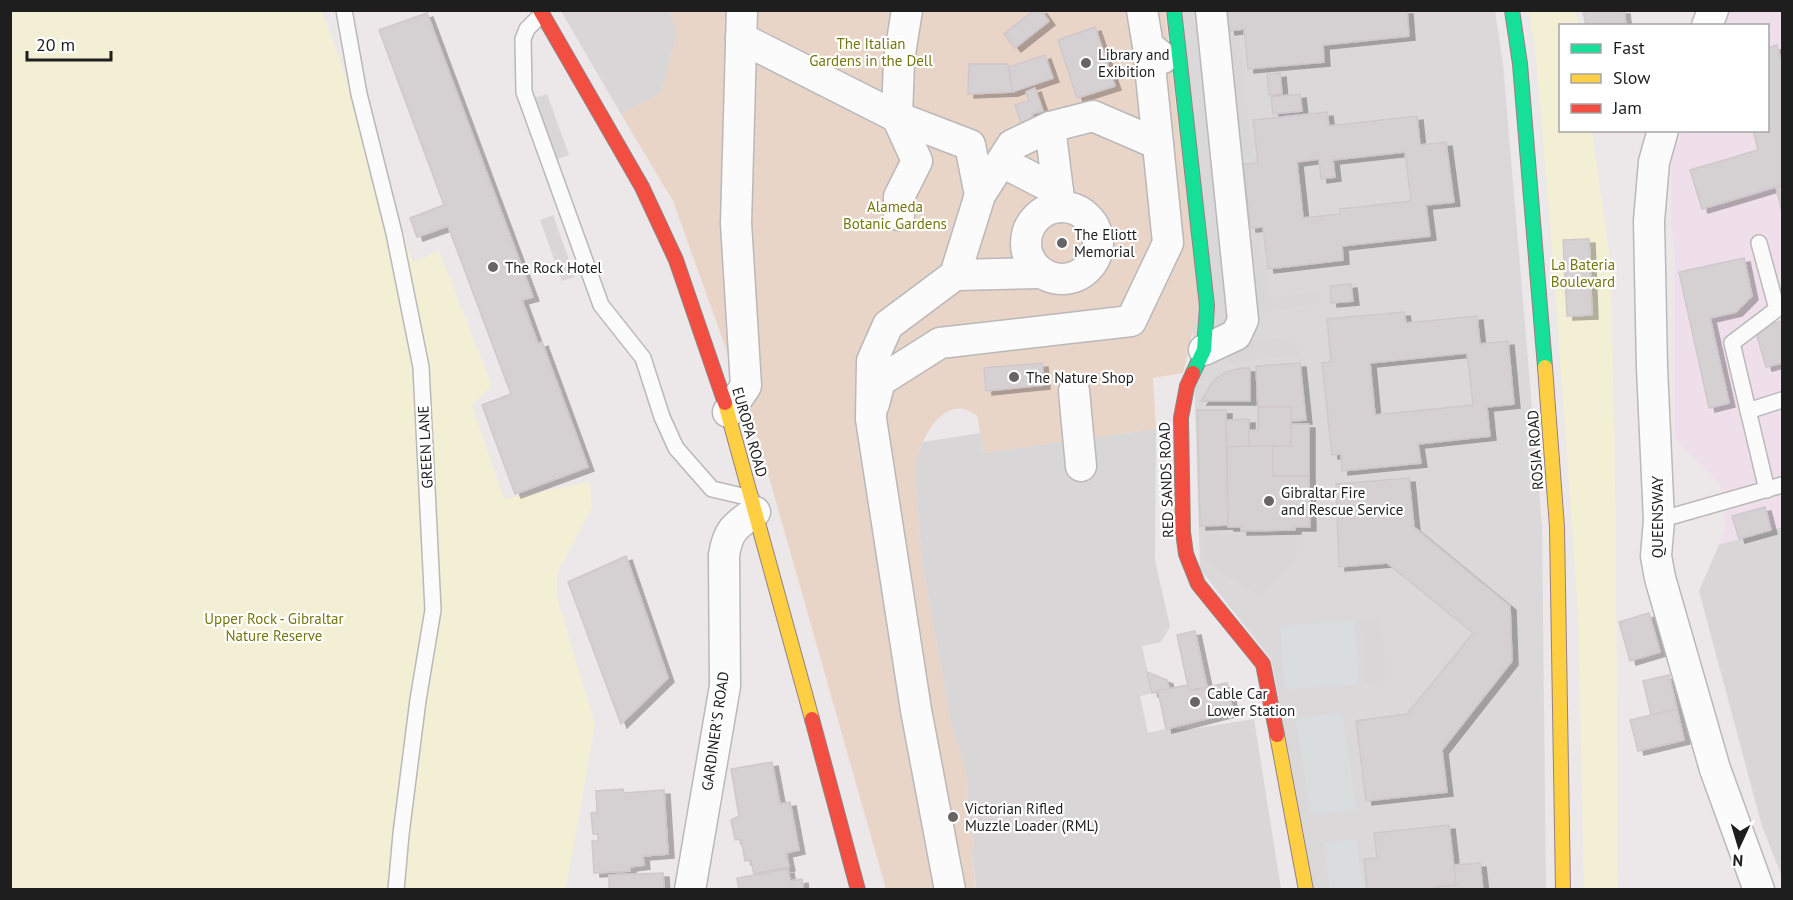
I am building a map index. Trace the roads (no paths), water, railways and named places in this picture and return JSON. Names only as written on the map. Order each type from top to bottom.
[{"type":"main road","name":"RED SANDS ROAD","points":[[1174,10],[1207,306],[1204,350],[1187,386],[1180,418],[1183,532],[1186,554],[1198,584],[1263,664],[1306,890]]},
{"type":"main road","name":"ROSIA ROAD","points":[[1512,10],[1520,64],[1535,231],[1557,527],[1563,890]]},
{"type":"main road","name":"EUROPA ROAD","points":[[541,12],[617,142],[659,222],[693,305],[728,412],[858,890]]},
{"type":"street","points":[[898,215],[899,197],[917,160],[897,117],[899,60],[908,10]]},
{"type":"street","points":[[871,419],[880,381],[940,343],[1131,321],[1168,243],[1148,46],[1142,10]]},
{"type":"street","points":[[1204,350],[1236,334],[1243,320],[1211,10]]},
{"type":"street","points":[[728,412],[746,386],[736,223],[741,24],[897,117],[970,145],[980,195]]},
{"type":"street","points":[[1148,46],[1181,73]]},
{"type":"street","points":[[950,890],[916,710],[871,419],[872,361],[888,325],[955,275],[980,195],[1012,145],[1050,127],[1093,116],[1158,144]]},
{"type":"street","points":[[1050,127],[1059,199]]},
{"type":"street","name":"QUEENSWAY","points":[[1662,132],[1654,162],[1649,221],[1652,368],[1659,520],[1656,556],[1660,578],[1715,769],[1759,890]]},
{"type":"street","points":[[955,275],[1055,281],[1074,278],[1089,267],[1098,250],[1098,238],[1094,226],[1086,216],[1002,162]]},
{"type":"street","points":[[1055,281],[1032,264],[1027,254],[1027,231],[1033,220],[1059,199]]},
{"type":"street","points":[[1074,391],[1081,466]]},
{"type":"street","name":"GARDINER'S ROAD","points":[[690,890],[725,686],[724,555],[726,542],[733,528],[753,505]]},
{"type":"lane","name":"GREEN LANE","points":[[344,10],[359,94],[394,233],[421,367],[433,610],[417,700],[400,834],[396,890]]},
{"type":"lane","points":[[541,12],[526,29],[523,39],[524,92],[601,305],[644,358],[662,417],[676,448],[712,489],[753,505]]},
{"type":"lane","points":[[1759,243],[1777,309],[1732,344],[1767,490]]},
{"type":"lane","points":[[1748,411],[1782,400]]},
{"type":"lane","points":[[1659,520],[1782,485]]},
{"type":"place","name":"Library and Exibition","points":[[1086,63]]},
{"type":"place","name":"The Eliott Memorial","points":[[1062,243]]},
{"type":"place","name":"The Rock Hotel","points":[[493,267]]},
{"type":"place","name":"The Nature Shop","points":[[1014,377]]},
{"type":"place","name":"Gibraltar Fire and Rescue Service","points":[[1269,501]]},
{"type":"place","name":"Cable Car Lower Station","points":[[1195,702]]},
{"type":"place","name":"Victorian Rifled Muzzle Loader (RML)","points":[[953,817]]},
{"type":"park label","name":"The Italian Gardens in the Dell","points":[[871,52]]},
{"type":"park label","name":"Alameda Botanic Gardens","points":[[895,214]]},
{"type":"park label","name":"La Bateria Boulevard","points":[[1583,272]]},
{"type":"park label","name":"Upper Rock - Gibraltar Nature Reserve","points":[[274,626]]}]
